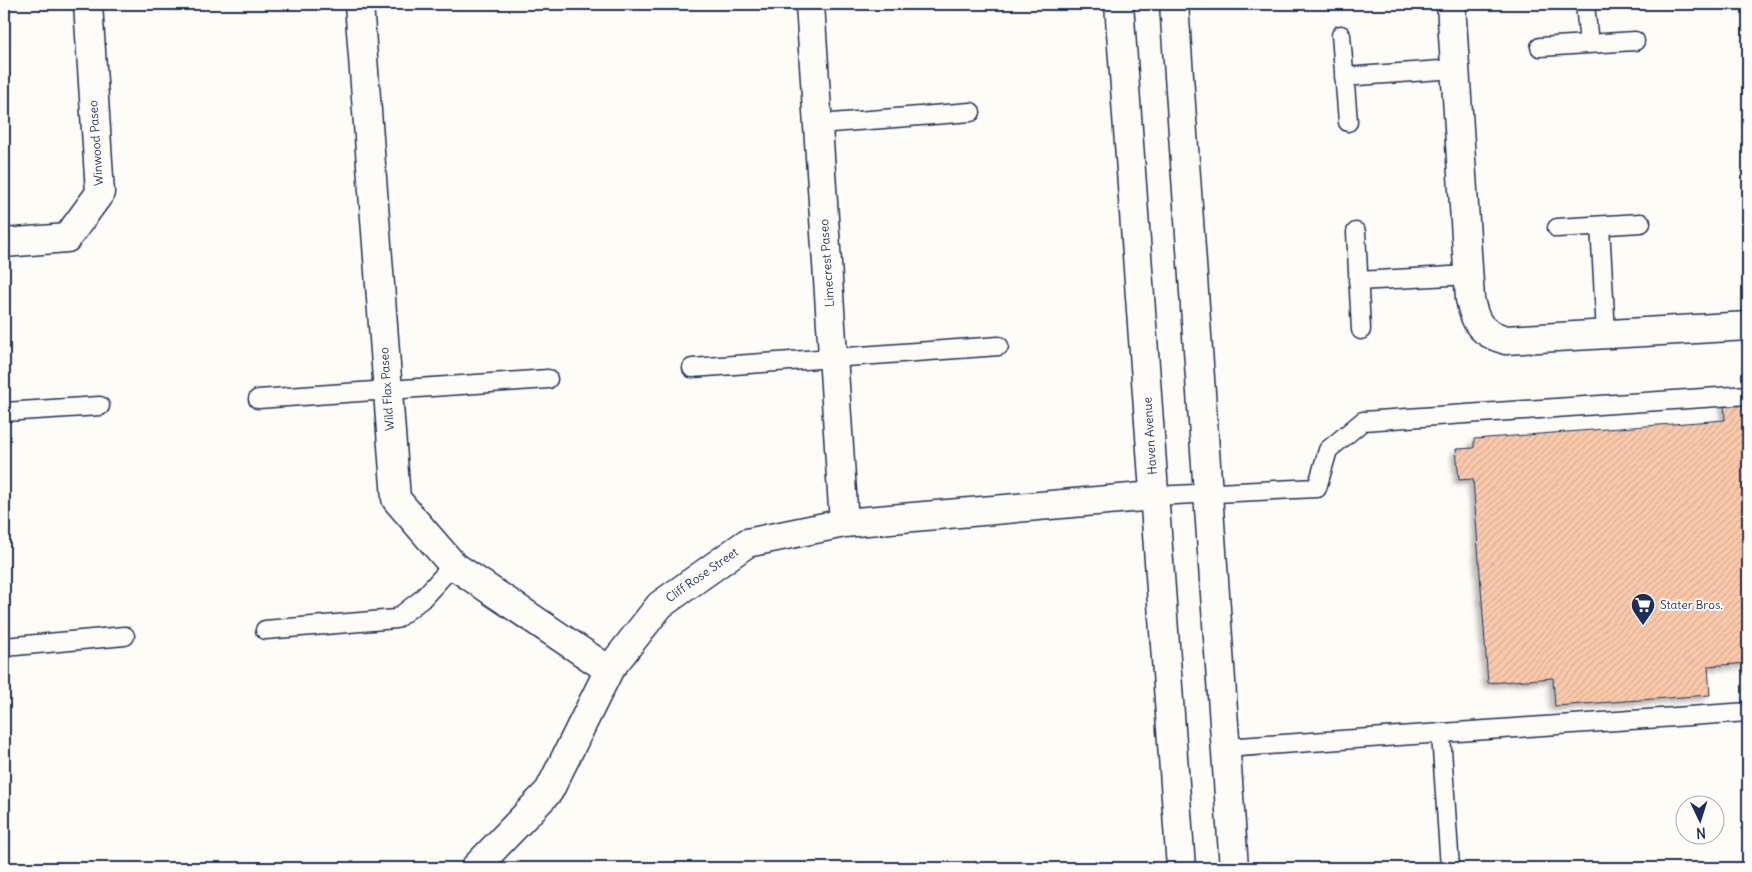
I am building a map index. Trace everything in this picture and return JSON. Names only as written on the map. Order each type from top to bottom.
[{"type":"street","name":"Winwood Paseo","points":[[4,243],[67,238],[100,193],[88,4]]},
{"type":"street","name":"Wild Flax Paseo","points":[[359,4],[386,389],[396,499],[453,565],[609,670]]},
{"type":"street","name":"Limecrest Paseo","points":[[810,4],[844,523]]},
{"type":"street","name":"Haven Avenue","points":[[1119,4],[1181,868]]},
{"type":"street","points":[[1174,4],[1234,868]]},
{"type":"street","points":[[1450,4],[1472,311],[1478,323],[1486,332],[1506,340],[1748,326]]},
{"type":"street","name":"Cliff Rose Street","points":[[475,868],[549,791],[609,670],[660,605],[747,543],[844,523],[1154,496]]},
{"type":"lane","points":[[1586,4],[1588,44]]},
{"type":"lane","points":[[1342,35],[1348,122]]},
{"type":"lane","points":[[1540,47],[1635,41]]},
{"type":"lane","points":[[1344,77],[1455,69]]},
{"type":"lane","points":[[818,124],[971,112]]},
{"type":"lane","points":[[1557,228],[1641,223]]},
{"type":"lane","points":[[1600,226],[1606,334]]},
{"type":"lane","points":[[1356,232],[1361,330]]},
{"type":"lane","points":[[1358,281],[1469,275]]},
{"type":"lane","points":[[692,368],[833,356],[999,346]]},
{"type":"lane","points":[[258,398],[548,379]]},
{"type":"lane","points":[[1154,496],[1318,488],[1328,450],[1363,421],[1748,395]]},
{"type":"lane","points":[[4,412],[100,406]]},
{"type":"lane","points":[[265,630],[396,619],[422,599],[453,565]]},
{"type":"lane","points":[[4,647],[125,636]]},
{"type":"lane","points":[[1225,748],[1441,735],[1748,712]]},
{"type":"lane","points":[[1441,735],[1450,868]]},
{"type":"building","points":[[1748,401],[1748,663],[1708,666],[1710,695],[1555,706],[1553,678],[1488,683],[1473,479],[1459,480],[1456,449],[1474,448],[1474,439],[1725,420],[1724,403]]},
{"type":"place","name":"Stater Bros.","points":[[1643,626]]}]
